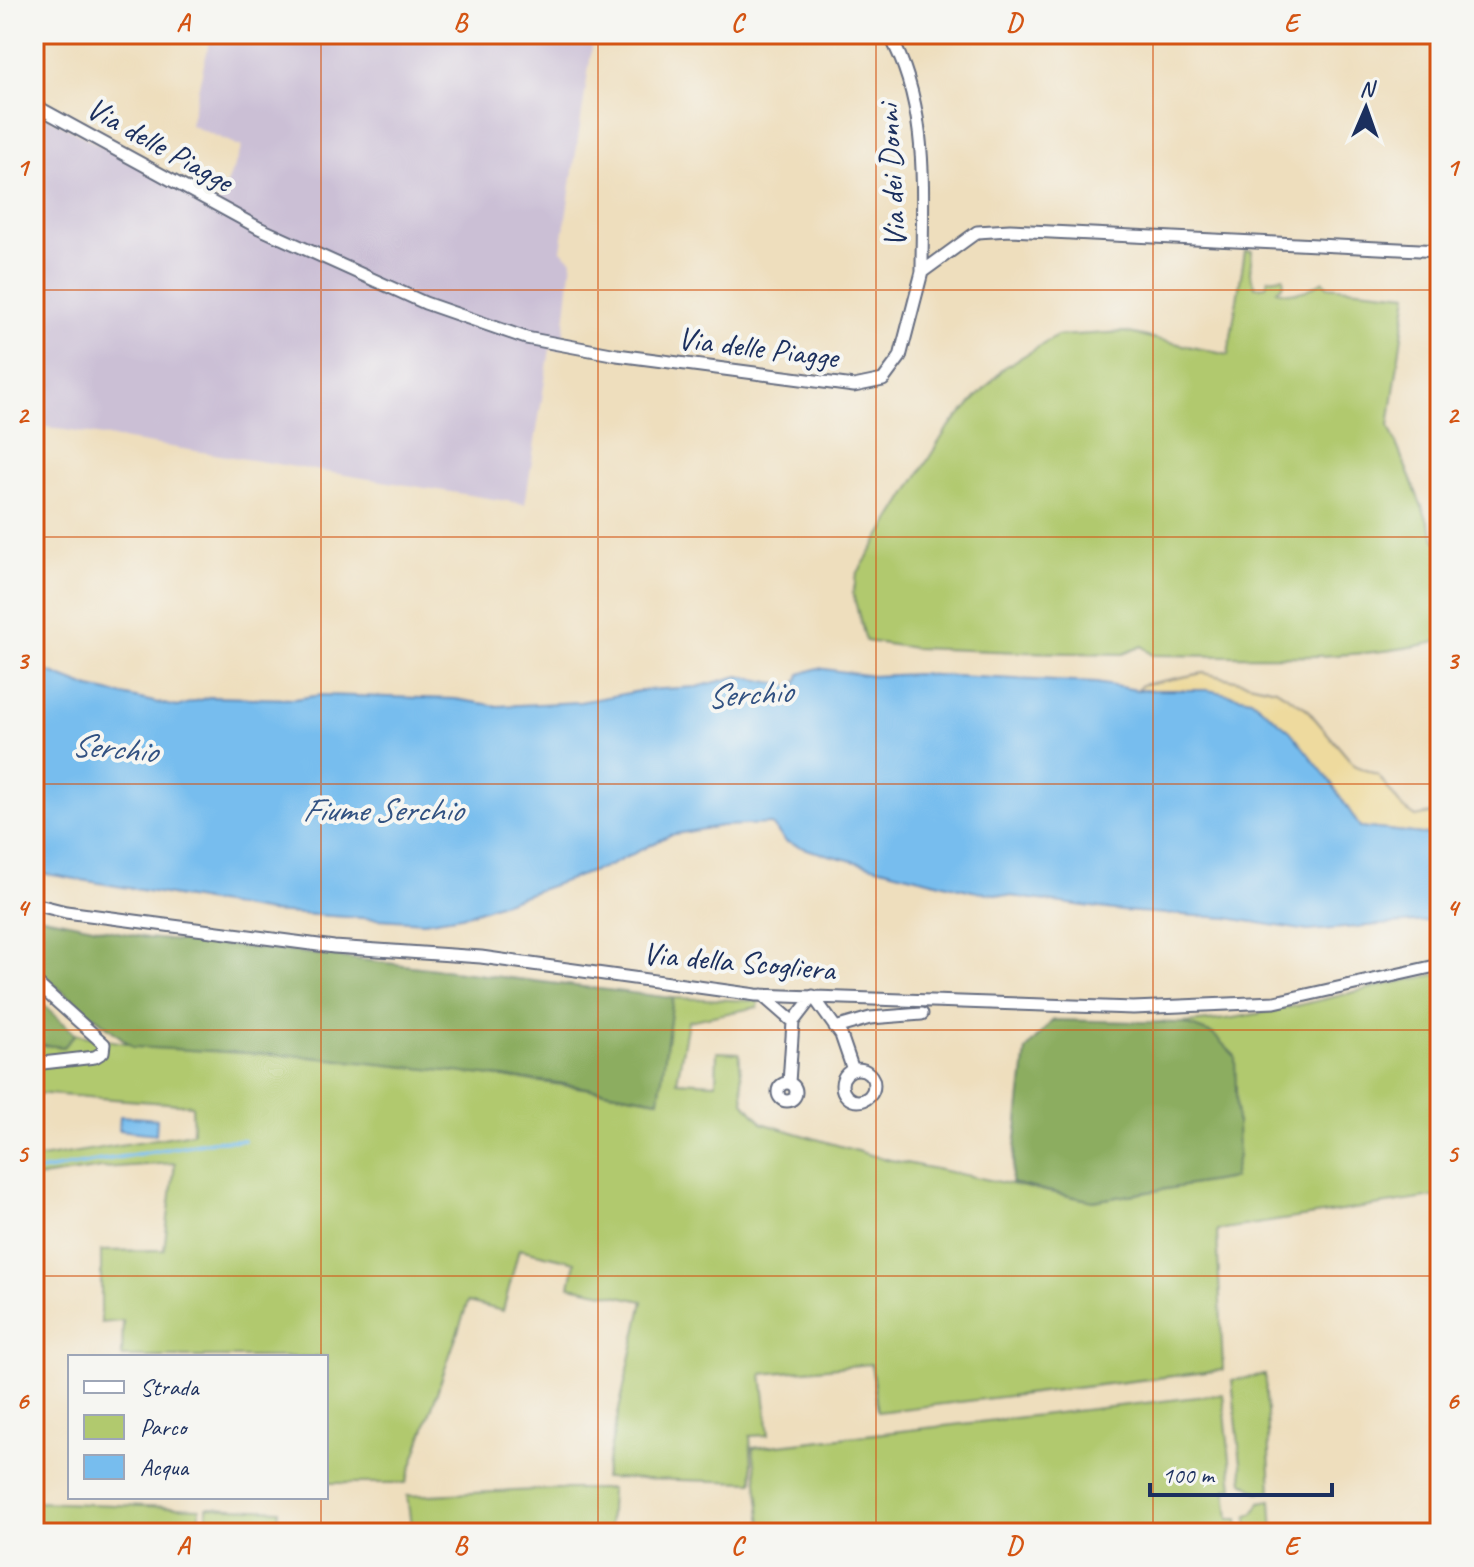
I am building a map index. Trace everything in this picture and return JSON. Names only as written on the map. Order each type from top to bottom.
[{"type":"street","name":"Via dei Donni","points":[[889,34],[904,61],[915,97],[923,172],[922,272]]},
{"type":"street","name":"Via delle Piagge","points":[[34,105],[259,228],[425,303],[526,338],[617,355],[854,386],[883,380],[900,357],[922,272]]},
{"type":"street","points":[[922,272],[977,232],[1010,230],[1440,251]]},
{"type":"street","name":"Via della Scogliera","points":[[34,904],[66,912],[334,947],[481,957],[762,995],[1133,1008],[1275,1002],[1440,965]]},
{"type":"street","points":[[34,981],[104,1044],[103,1052],[95,1057],[34,1064]]},
{"type":"street","points":[[762,995],[793,1022]]},
{"type":"street","points":[[789,1083],[793,1022],[813,996],[835,1028],[853,1070]]},
{"type":"street","points":[[803,1011],[824,1013]]},
{"type":"street","points":[[835,1028],[870,1018],[922,1014]]},
{"type":"shaded area","points":[[211,34],[594,34],[561,250],[572,260],[562,350],[550,349],[525,504],[34,425],[34,110],[217,208],[242,147],[190,125]]},
{"type":"green space","points":[[1245,251],[1252,251],[1250,273],[1255,287],[1266,286],[1268,279],[1283,277],[1284,284],[1277,290],[1289,293],[1301,292],[1323,281],[1328,286],[1408,294],[1389,426],[1436,541],[1440,541],[1440,641],[1406,648],[1334,655],[1260,656],[1152,655],[1142,646],[1123,654],[914,648],[866,641],[853,594],[857,574],[947,429],[1005,367],[1057,336],[1125,332],[1228,355]]},
{"type":"green space","points":[[34,915],[147,938],[297,952],[673,998],[659,1100],[551,1082],[300,1056],[133,1047],[34,969]]},
{"type":"green space","points":[[1440,974],[1440,1196],[1217,1230],[1223,1370],[878,1412],[871,1364],[762,1374],[769,1435],[750,1436],[753,1482],[604,1478],[643,1301],[570,1286],[575,1262],[519,1249],[503,1311],[468,1302],[406,1483],[328,1483],[328,1355],[122,1355],[123,1321],[101,1323],[101,1251],[164,1250],[175,1163],[102,1168],[34,1178],[34,1159],[193,1133],[192,1105],[34,1093],[34,1044],[64,1047],[75,1034],[160,1047],[435,1069],[658,1100],[673,998],[759,1001],[758,1007],[688,1021],[677,1081],[716,1083],[717,1052],[739,1053],[744,1102],[762,1123],[881,1158],[1093,1201],[1233,1178],[1213,1034],[1183,1023],[1248,1016]]},
{"type":"green space","points":[[34,996],[75,1034],[64,1047],[34,1044]]},
{"type":"green space","points":[[1053,1020],[1183,1023],[1213,1034],[1235,1056],[1238,1156],[1233,1178],[1093,1201],[1011,1183],[1026,1050]]},
{"type":"green space","points":[[1265,1375],[1271,1491],[1259,1492],[1243,1482],[1232,1380]]},
{"type":"green space","points":[[1223,1394],[1233,1488],[1226,1489],[1229,1519],[1238,1519],[1239,1533],[763,1533],[753,1448]]},
{"type":"green space","points":[[611,1489],[609,1533],[412,1533],[407,1496]]},
{"type":"green space","points":[[1271,1500],[1273,1533],[1249,1533],[1247,1517],[1254,1513],[1260,1502]]},
{"type":"green space","points":[[34,1502],[200,1508],[199,1533],[34,1533]]},
{"type":"green space","points":[[207,1507],[279,1510],[278,1533],[207,1533]]},
{"type":"sand","points":[[1203,673],[1276,689],[1306,708],[1355,766],[1378,775],[1402,807],[1416,817],[1440,812],[1440,836],[1360,827],[1330,781],[1137,690],[1142,685]]},
{"type":"water","points":[[34,666],[90,688],[177,707],[209,697],[294,699],[321,695],[455,699],[498,706],[580,702],[645,690],[697,687],[739,676],[795,687],[800,674],[818,668],[872,676],[916,674],[1096,683],[1137,690],[1208,690],[1251,699],[1290,731],[1330,781],[1360,827],[1440,836],[1440,920],[1308,931],[1228,918],[1122,911],[972,891],[786,842],[771,824],[721,826],[670,835],[611,865],[467,915],[424,922],[269,912],[34,872]]},
{"type":"water","points":[[120,1116],[157,1119],[156,1134],[119,1130]]},
{"type":"waterway","points":[[34,1172],[213,1141],[244,1140]]},
{"type":"water label","name":"Serchio","points":[[749,693]]},
{"type":"water label","name":"Serchio","points":[[114,747]]},
{"type":"water label","name":"Fiume Serchio","points":[[382,809]]}]
